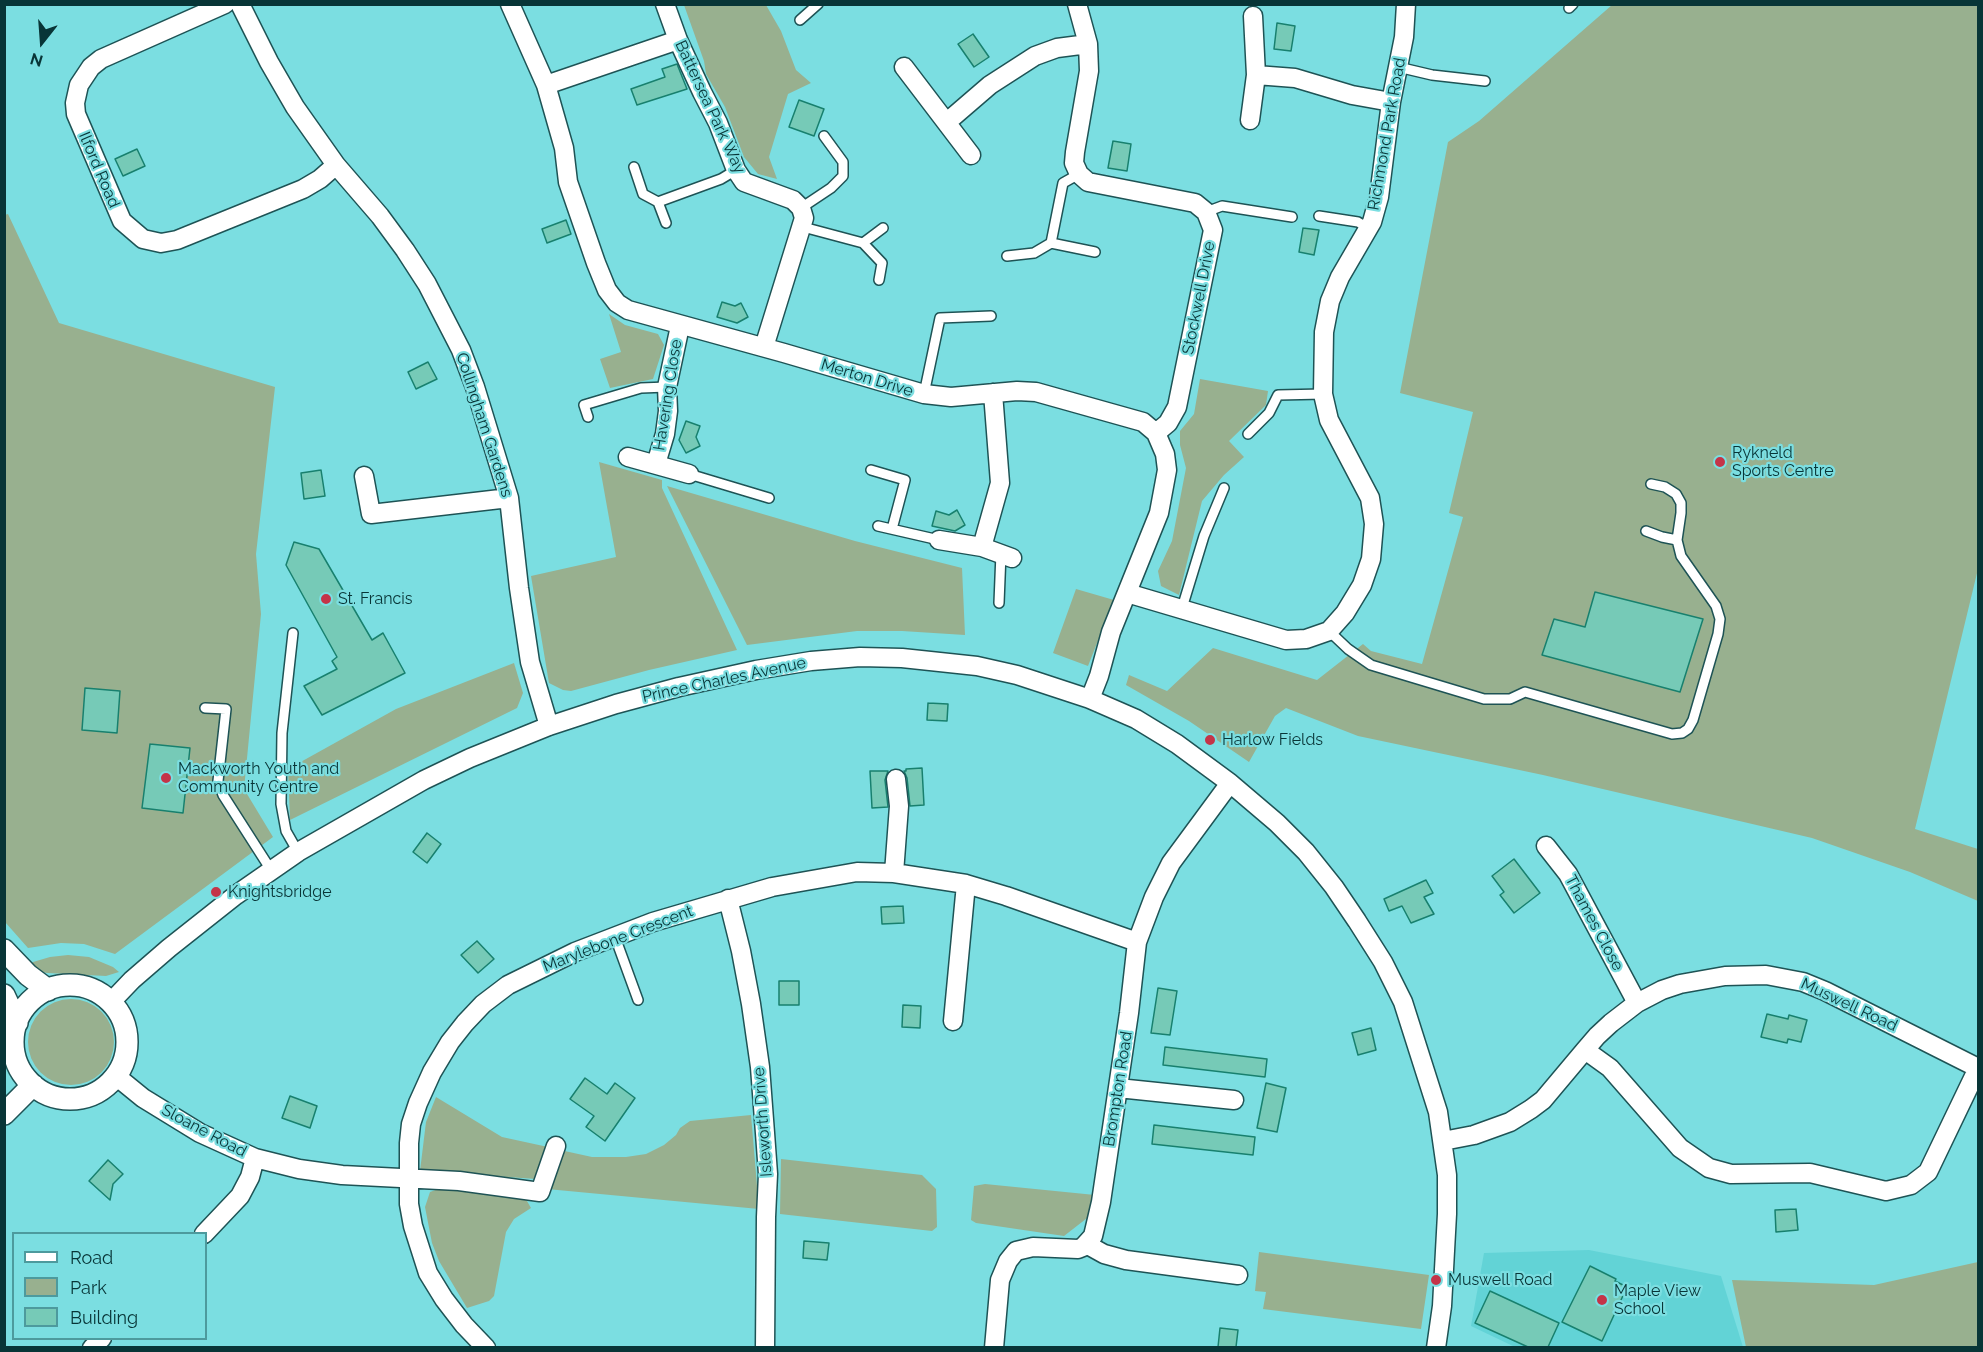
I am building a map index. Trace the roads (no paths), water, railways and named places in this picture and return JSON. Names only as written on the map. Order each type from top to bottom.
[{"type":"street","name":"Ilford Road","points":[[225,4],[101,59],[78,85],[76,114],[122,221],[144,239],[161,243],[177,240],[303,189],[320,179],[336,165]]},
{"type":"street","name":"Collingham Gardens","points":[[240,4],[295,107],[336,165],[405,249],[427,284],[461,350],[475,387],[509,498],[530,662],[549,726]]},
{"type":"street","name":"Merton Drive","points":[[510,4],[546,85],[564,148],[568,182],[607,290],[617,303],[628,310],[680,326],[764,347],[924,394],[951,397],[1017,391],[1036,392],[1143,422],[1156,433]]},
{"type":"street","name":"Battersea Park Way","points":[[665,4],[678,40],[718,123],[736,170],[744,182],[793,200],[801,208]]},
{"type":"street","points":[[1077,4],[1088,45],[1089,71],[1074,152],[1074,163],[1079,174],[1088,182],[1195,202],[1206,212]]},
{"type":"street","name":"Richmond Park Road","points":[[1329,632],[1345,614],[1362,585],[1371,559],[1374,524],[1370,498],[1329,420],[1323,394],[1324,332],[1330,301],[1340,277],[1368,228],[1379,197],[1391,102],[1404,37],[1406,4]]},
{"type":"street","points":[[1250,120],[1256,75],[1253,10]]},
{"type":"street","points":[[546,85],[678,40]]},
{"type":"street","points":[[947,122],[990,85],[1035,56],[1057,48],[1088,45]]},
{"type":"street","points":[[904,67],[971,155]]},
{"type":"street","points":[[1256,75],[1295,78],[1352,95],[1391,102]]},
{"type":"street","points":[[764,347],[803,227],[804,218],[801,208]]},
{"type":"street","name":"Stockwell Drive","points":[[1156,433],[1168,423],[1177,407],[1213,230],[1206,212]]},
{"type":"street","name":"Havering Close","points":[[656,464],[666,435],[667,387],[680,326]]},
{"type":"street","points":[[982,547],[1000,483],[993,393]]},
{"type":"street","points":[[1090,699],[1111,632],[1159,513],[1167,470],[1165,454],[1156,433]]},
{"type":"street","name":"Havering Close","points":[[628,457],[689,474]]},
{"type":"street","points":[[364,476],[371,514],[509,498]]},
{"type":"street","points":[[939,540],[982,547],[1006,555]]},
{"type":"street","points":[[1127,593],[1286,640],[1306,639],[1329,632]]},
{"type":"street","name":"Prince Charles Avenue","points":[[111,1002],[169,948],[236,895],[298,852],[424,780],[549,726],[616,704],[745,672],[811,661],[860,657],[902,658],[977,666],[1056,686],[1147,726],[1177,744],[1230,783],[1277,823],[1306,852],[1334,886],[1383,962],[1414,1030],[1438,1112],[1443,1141],[1447,1175],[1447,1214],[1442,1306],[1437,1347]]},
{"type":"street","points":[[894,873],[899,806],[896,779]]},
{"type":"street","name":"Brompton Road","points":[[1086,1244],[1095,1231],[1101,1202],[1129,1013],[1137,942],[1154,897],[1171,863],[1230,783]]},
{"type":"street","name":"Thames Close","points":[[1546,846],[1568,874],[1637,1004]]},
{"type":"street","name":"Marylebone Crescent","points":[[486,1347],[464,1325],[428,1273],[413,1226],[408,1178],[411,1124],[432,1072],[450,1042],[483,1004],[508,985],[566,956],[653,922],[772,887],[857,872],[894,873],[966,884],[1137,942]]},
{"type":"street","points":[[953,1021],[966,884]]},
{"type":"street","name":"Isleworth Drive","points":[[728,899],[751,1004],[764,1117],[768,1174],[765,1347]]},
{"type":"street","points":[[4,950],[28,975],[48,990]]},
{"type":"street","name":"Muswell Road","points":[[1443,1141],[1474,1135],[1503,1125],[1531,1109],[1543,1100],[1611,1023],[1637,1004],[1662,990],[1698,980],[1746,974],[1803,982],[1978,1068]]},
{"type":"street","points":[[64,986],[81,987],[97,992],[111,1002],[122,1019],[127,1038],[125,1058],[116,1076],[103,1089],[86,1097],[76,1099],[49,1095],[25,1077],[15,1057],[14,1034],[17,1023],[29,1004],[48,990],[64,986]]},
{"type":"street","points":[[4,995],[17,1023]]},
{"type":"street","points":[[1585,1050],[1610,1068],[1680,1149],[1709,1168],[1731,1174],[1810,1173],[1886,1191],[1911,1185],[1928,1173],[1978,1068]]},
{"type":"street","name":"Sloane Road","points":[[116,1076],[143,1098],[200,1133],[255,1158],[299,1169],[342,1175],[459,1181],[540,1192],[556,1146]]},
{"type":"street","points":[[4,1114],[33,1085]]},
{"type":"street","points":[[1118,1088],[1234,1101]]},
{"type":"street","points":[[205,1232],[240,1196],[250,1177],[255,1158]]},
{"type":"street","points":[[994,1347],[1000,1280],[1008,1261],[1016,1251],[1033,1247],[1073,1250],[1086,1244],[1104,1254],[1126,1260],[1238,1275]]},
{"type":"lane","points":[[800,20],[818,4]]},
{"type":"lane","points":[[1398,67],[1432,75],[1485,81]]},
{"type":"lane","points":[[801,208],[831,188],[843,176],[843,162],[824,136]]},
{"type":"lane","points":[[634,167],[643,194],[658,202],[666,223]]},
{"type":"lane","points":[[658,202],[721,179],[736,170]]},
{"type":"lane","points":[[1051,243],[1063,183],[1079,174]]},
{"type":"lane","points":[[1206,212],[1222,206],[1292,217]]},
{"type":"lane","points":[[1319,216],[1358,222],[1368,228]]},
{"type":"lane","points":[[803,227],[863,243],[882,263],[879,280]]},
{"type":"lane","points":[[863,243],[883,228]]},
{"type":"lane","points":[[1007,256],[1034,253],[1051,243],[1095,252]]},
{"type":"lane","points":[[924,394],[940,318],[991,316]]},
{"type":"lane","points":[[588,417],[584,405],[640,388],[667,387]]},
{"type":"lane","points":[[1248,434],[1269,413],[1278,395],[1323,394]]},
{"type":"lane","points":[[871,470],[905,480],[892,529]]},
{"type":"lane","name":"Havering Close","points":[[689,474],[769,498]]},
{"type":"lane","points":[[1329,632],[1371,665],[1484,699],[1510,699],[1525,692],[1672,734],[1682,733],[1688,729],[1693,720],[1718,634],[1720,619],[1716,606],[1681,556],[1677,540],[1681,503],[1676,494],[1665,487],[1652,484]]},
{"type":"lane","points":[[1182,608],[1204,536],[1224,488]]},
{"type":"lane","points":[[878,526],[939,540]]},
{"type":"lane","points":[[1646,531],[1677,540]]},
{"type":"lane","points":[[999,603],[1006,555]]},
{"type":"lane","points":[[293,633],[282,733],[281,804],[286,831],[298,852]]},
{"type":"lane","points":[[205,708],[225,709],[218,781],[223,795],[272,870]]},
{"type":"lane","points":[[615,937],[638,1000]]},
{"type":"place","name":"Rykneld Sports Centre","points":[[1720,462]]},
{"type":"place","name":"St. Francis","points":[[326,599]]},
{"type":"place","name":"Harlow Fields","points":[[1210,740]]},
{"type":"place","name":"Mackworth Youth and Community Centre","points":[[166,778]]},
{"type":"place","name":"Knightsbridge","points":[[216,892]]},
{"type":"place","name":"Muswell Road","points":[[1436,1280]]},
{"type":"place","name":"Maple View School","points":[[1602,1300]]}]
